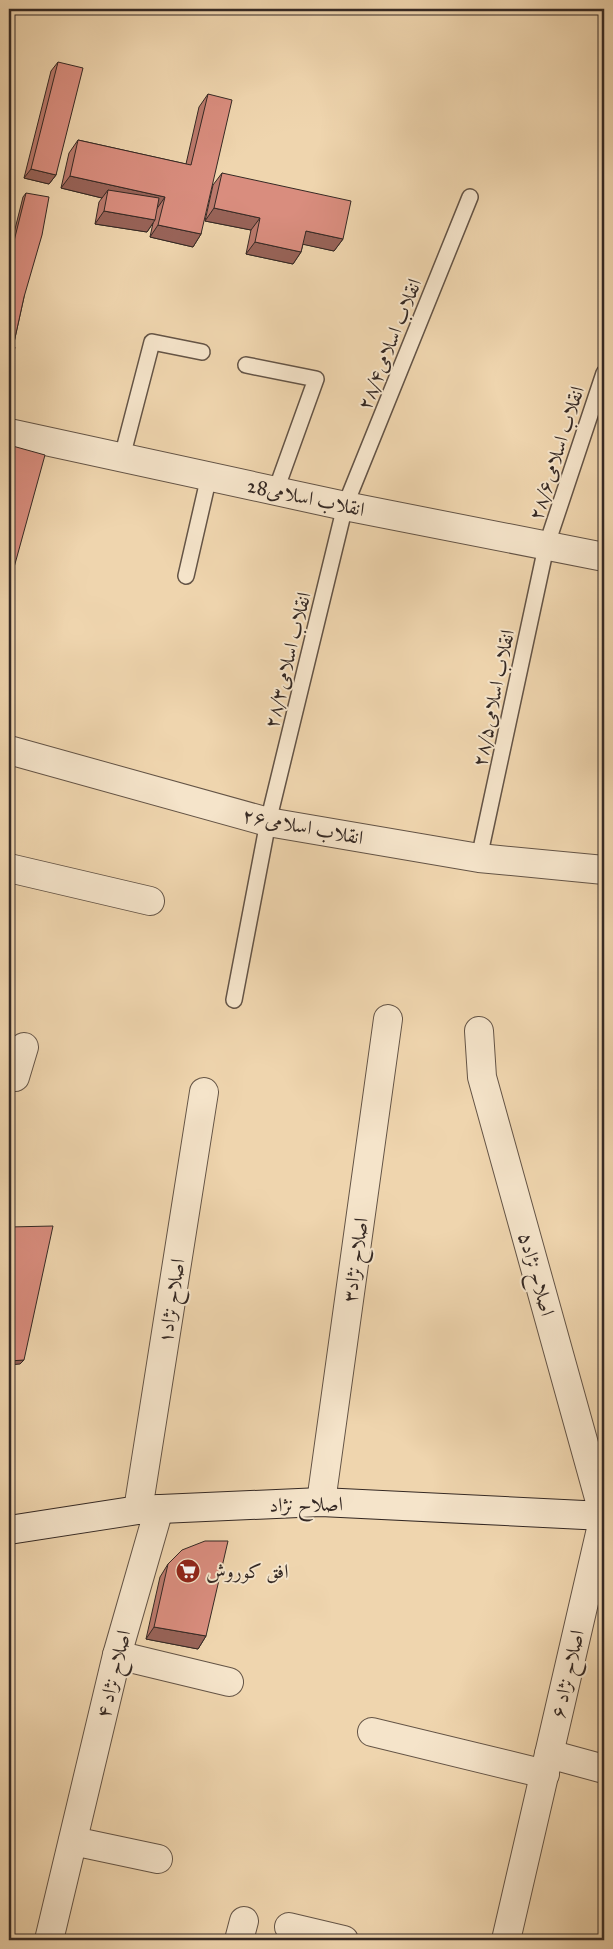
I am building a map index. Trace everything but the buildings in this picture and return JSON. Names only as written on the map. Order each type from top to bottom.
[{"type":"street","name":"28انقلاب اسلامی","points":[[9,433],[346,506],[604,557]]},
{"type":"street","name":"انقلاب اسلامی۲۶","points":[[9,750],[268,822],[479,858],[604,870]]},
{"type":"street","points":[[9,868],[150,901]]},
{"type":"street","name":"اصلاح نژاد۳","points":[[321,1502],[388,1019]]},
{"type":"street","name":"اصلاح نژاد۵","points":[[479,1031],[482,1077],[604,1516]]},
{"type":"street","points":[[9,1075],[15,1077],[24,1047]]},
{"type":"street","name":"اصلاح نژاد۱","points":[[149,1510],[204,1092]]},
{"type":"street","name":"اصلاح نژاد","points":[[9,1530],[149,1510],[321,1502],[604,1516]]},
{"type":"street","name":"۴ اصلاح نژاد","points":[[49,1940],[117,1655],[149,1510]]},
{"type":"street","name":"۶ اصلاح نژاد","points":[[506,1940],[604,1516]]},
{"type":"street","points":[[117,1655],[229,1682]]},
{"type":"street","points":[[372,1732],[547,1764],[604,1769]]},
{"type":"street","points":[[73,1841],[158,1859]]},
{"type":"street","points":[[289,1928],[344,1940]]},
{"type":"lane","name":"انقلاب اسلامی۲۸/۴","points":[[346,506],[470,197]]},
{"type":"lane","points":[[122,458],[152,342],[202,352]]},
{"type":"lane","points":[[246,365],[316,379],[276,490]]},
{"type":"lane","name":"انقلاب اسلامی۲۸/۶","points":[[546,547],[604,373]]},
{"type":"lane","points":[[186,576],[209,476]]},
{"type":"lane","name":"انقلاب اسلامی۲۸/۳","points":[[234,1000],[268,822],[346,506]]},
{"type":"lane","name":"انقلاب اسلامی۲۸/۵","points":[[479,858],[546,547]]},
{"type":"place","name":"افق کوروش","points":[[188,1571]]}]
